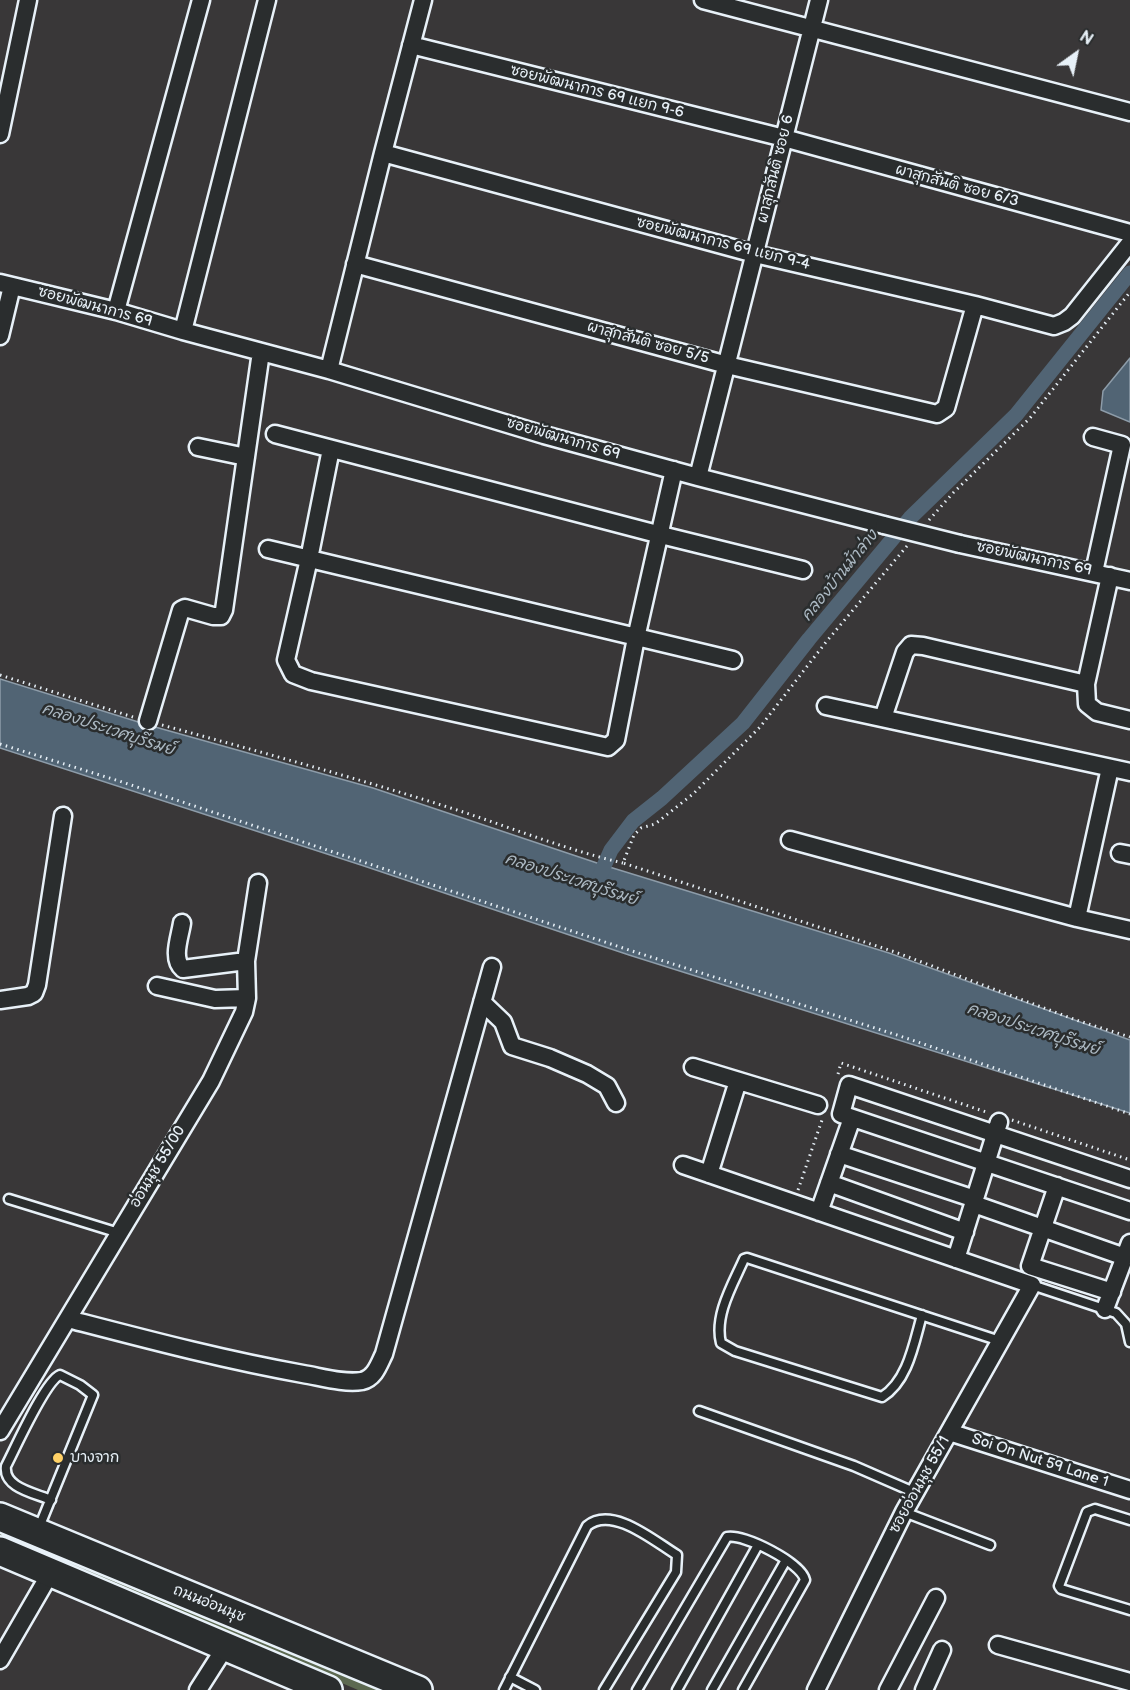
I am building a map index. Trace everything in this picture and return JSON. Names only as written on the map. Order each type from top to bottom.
[{"type":"main road","name":"ถนนอ่อนนุช","points":[[0,1517],[418,1690]]},
{"type":"main road","points":[[0,1551],[328,1690]]},
{"type":"street","points":[[0,134],[28,0]]},
{"type":"street","points":[[116,311],[201,0]]},
{"type":"street","points":[[183,331],[267,0]]},
{"type":"street","points":[[329,370],[423,0]]},
{"type":"street","points":[[703,0],[1130,112]]},
{"type":"street","name":"ผาสุกสันติ ซอย 6","points":[[698,477],[819,0]]},
{"type":"street","name":"ซอยพัฒนาการ 69 แยก 9-6","points":[[411,45],[784,138]]},
{"type":"street","name":"ผาสุกสันติ ซอย 6/3","points":[[784,138],[1130,233]]},
{"type":"street","name":"ซอยพัฒนาการ 69 แยก 9-4","points":[[383,153],[755,254],[975,305],[1054,326],[1072,316],[1130,243]]},
{"type":"street","name":"ผาสุกสันติ ซอย 5/5","points":[[355,264],[727,365],[937,414],[946,408],[975,305]]},
{"type":"street","points":[[0,336],[6,284]]},
{"type":"street","name":"ซอยพัฒนาการ 69","points":[[6,284],[116,311],[329,370],[544,435],[698,477],[960,544],[1130,581]]},
{"type":"street","points":[[148,721],[181,609],[185,608],[213,616],[221,616],[224,610],[261,352]]},
{"type":"street","points":[[275,434],[803,570]]},
{"type":"street","points":[[1093,437],[1126,446],[1102,574],[1086,684],[1088,704],[1097,712],[1130,720]]},
{"type":"street","points":[[198,447],[246,457]]},
{"type":"street","points":[[330,449],[309,559],[286,660],[293,674],[311,681],[608,747],[616,740],[636,638],[674,470]]},
{"type":"street","points":[[268,549],[733,660]]},
{"type":"street","points":[[883,718],[905,652],[911,645],[1086,684]]},
{"type":"street","points":[[826,706],[1130,772]]},
{"type":"street","points":[[1077,918],[1110,768]]},
{"type":"street","points":[[0,1000],[28,996],[34,993],[37,985],[63,816]]},
{"type":"street","points":[[789,840],[1077,918],[1130,930]]},
{"type":"street","name":"อ่อนนุช 55/00","points":[[0,1431],[211,1080],[242,1018],[247,998],[246,961],[258,883]]},
{"type":"street","points":[[182,923],[177,955],[179,967],[183,969],[246,961]]},
{"type":"street","points":[[68,1319],[173,1347],[291,1372],[339,1380],[362,1381],[372,1376],[384,1354],[492,967]]},
{"type":"street","points":[[158,986],[215,999],[247,998]]},
{"type":"street","points":[[482,1002],[503,1022],[512,1046],[550,1058],[588,1074],[607,1086],[616,1103]]},
{"type":"street","points":[[693,1067],[821,1111]]},
{"type":"street","points":[[709,1174],[738,1081]]},
{"type":"street","points":[[1130,1179],[1000,1122],[849,1085],[841,1114],[1130,1211]]},
{"type":"street","points":[[819,1212],[852,1118]]},
{"type":"street","points":[[956,1259],[1000,1122]]},
{"type":"street","points":[[839,1154],[974,1201],[1042,1228],[1127,1250],[1105,1310]]},
{"type":"street","points":[[683,1166],[1032,1285]]},
{"type":"street","points":[[829,1183],[965,1232]]},
{"type":"street","points":[[1057,1186],[1030,1266],[1112,1292]]},
{"type":"street","name":"ซอยอ่อนนุช 55/1","points":[[816,1690],[904,1512],[1032,1285]]},
{"type":"street","name":"Soi On Nut 59 Lane 1","points":[[949,1432],[1130,1490]]},
{"type":"street","points":[[0,1660],[51,1572]]},
{"type":"street","points":[[888,1690],[936,1598]]},
{"type":"street","points":[[998,1645],[1130,1682]]},
{"type":"street","points":[[198,1690],[226,1646]]},
{"type":"street","points":[[924,1690],[942,1650]]},
{"type":"lane","points":[[9,1199],[119,1233]]},
{"type":"lane","points":[[922,1315],[899,1382],[882,1397],[735,1351],[721,1343],[719,1335],[719,1321],[744,1259],[747,1258],[922,1315],[1000,1341]]},
{"type":"lane","points":[[1032,1285],[1127,1317],[1130,1342]]},
{"type":"lane","points":[[37,1533],[51,1500],[93,1395],[80,1385],[60,1375],[52,1381],[3,1475],[18,1486],[51,1500]]},
{"type":"lane","points":[[699,1411],[854,1466],[915,1492]]},
{"type":"lane","points":[[1130,1520],[1095,1509],[1087,1512],[1059,1586],[1061,1589],[1130,1610]]},
{"type":"lane","points":[[904,1512],[990,1545]]},
{"type":"lane","points":[[504,1690],[587,1526],[594,1520],[601,1519],[627,1524],[676,1555],[678,1563],[676,1572],[604,1690]]},
{"type":"lane","points":[[637,1690],[727,1537],[734,1535],[786,1560],[804,1574],[805,1580],[743,1690]]},
{"type":"lane","points":[[677,1690],[758,1545]]},
{"type":"lane","points":[[712,1690],[786,1560]]},
{"type":"lane","points":[[510,1677],[535,1690]]},
{"type":"path","points":[[0,675],[148,721],[434,803],[595,856],[623,863]]},
{"type":"path","points":[[0,744],[119,781],[632,951],[897,1035],[1130,1114]]},
{"type":"path","points":[[837,1074],[841,1063],[1000,1122],[1130,1160]]},
{"type":"path","points":[[794,1203],[821,1111]]},
{"type":"green space","points":[[0,1527],[383,1690],[358,1690],[0,1536]]},
{"type":"water","points":[[1130,358],[1130,422],[1101,410],[1103,391]]},
{"type":"water","name":"คลองประเวศบุรีรมย์","points":[[0,679],[148,725],[373,788],[603,865],[889,953],[1130,1040],[1130,1113],[629,955],[0,748]]},
{"type":"waterway","name":"คลองบ้านม้าล่าง","points":[[597,882],[611,850],[633,821],[662,798],[743,723],[809,639],[910,518],[1016,415],[1130,273]]},
{"type":"place","name":"บางจาก","points":[[58,1458]]}]
